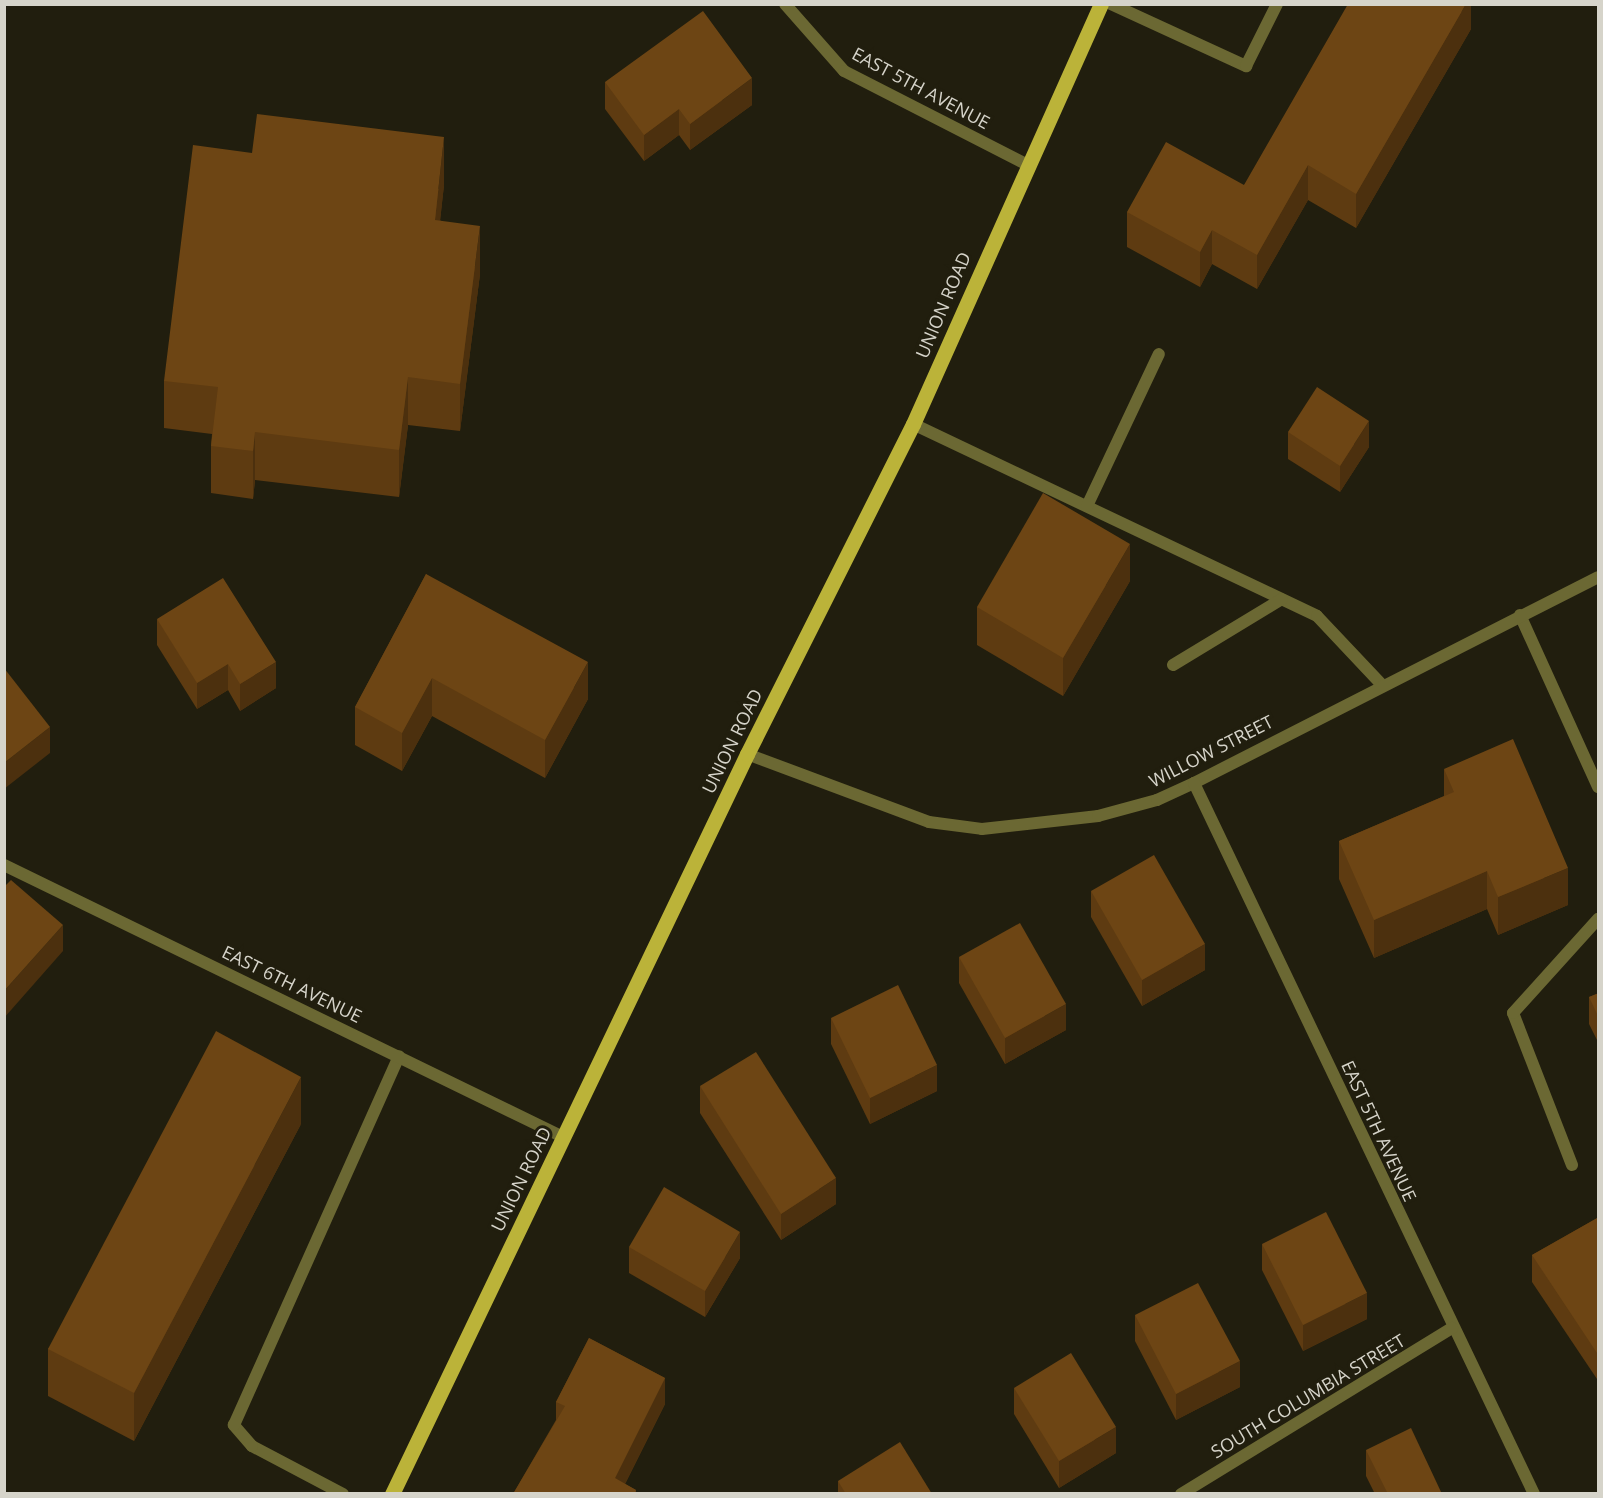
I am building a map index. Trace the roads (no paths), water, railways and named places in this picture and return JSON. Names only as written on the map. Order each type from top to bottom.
[{"type":"main road","name":"UNION ROAD","points":[[392,1494],[747,754],[913,424],[1026,164],[1101,4]]},
{"type":"street","name":"EAST 5TH AVENUE","points":[[785,4],[844,71],[1026,164]]},
{"type":"street","points":[[1111,4],[1246,66],[1276,4]]},
{"type":"street","points":[[1087,506],[1159,354]]},
{"type":"street","points":[[913,424],[1317,615],[1381,684]]},
{"type":"street","name":"WILLOW STREET","points":[[747,754],[929,822],[982,829],[1098,816],[1157,800],[1194,783],[1381,684],[1599,577]]},
{"type":"street","points":[[1173,665],[1282,599]]},
{"type":"street","points":[[1520,615],[1599,787]]},
{"type":"street","name":"EAST 5TH AVENUE","points":[[1194,783],[1452,1328],[1534,1494]]},
{"type":"street","name":"EAST 6TH AVENUE","points":[[4,865],[563,1137]]},
{"type":"street","points":[[1572,1166],[1513,1013],[1599,919]]},
{"type":"street","points":[[343,1494],[252,1446],[234,1425],[399,1056]]},
{"type":"street","name":"SOUTH COLUMBIA STREET","points":[[1181,1494],[1452,1328]]}]
